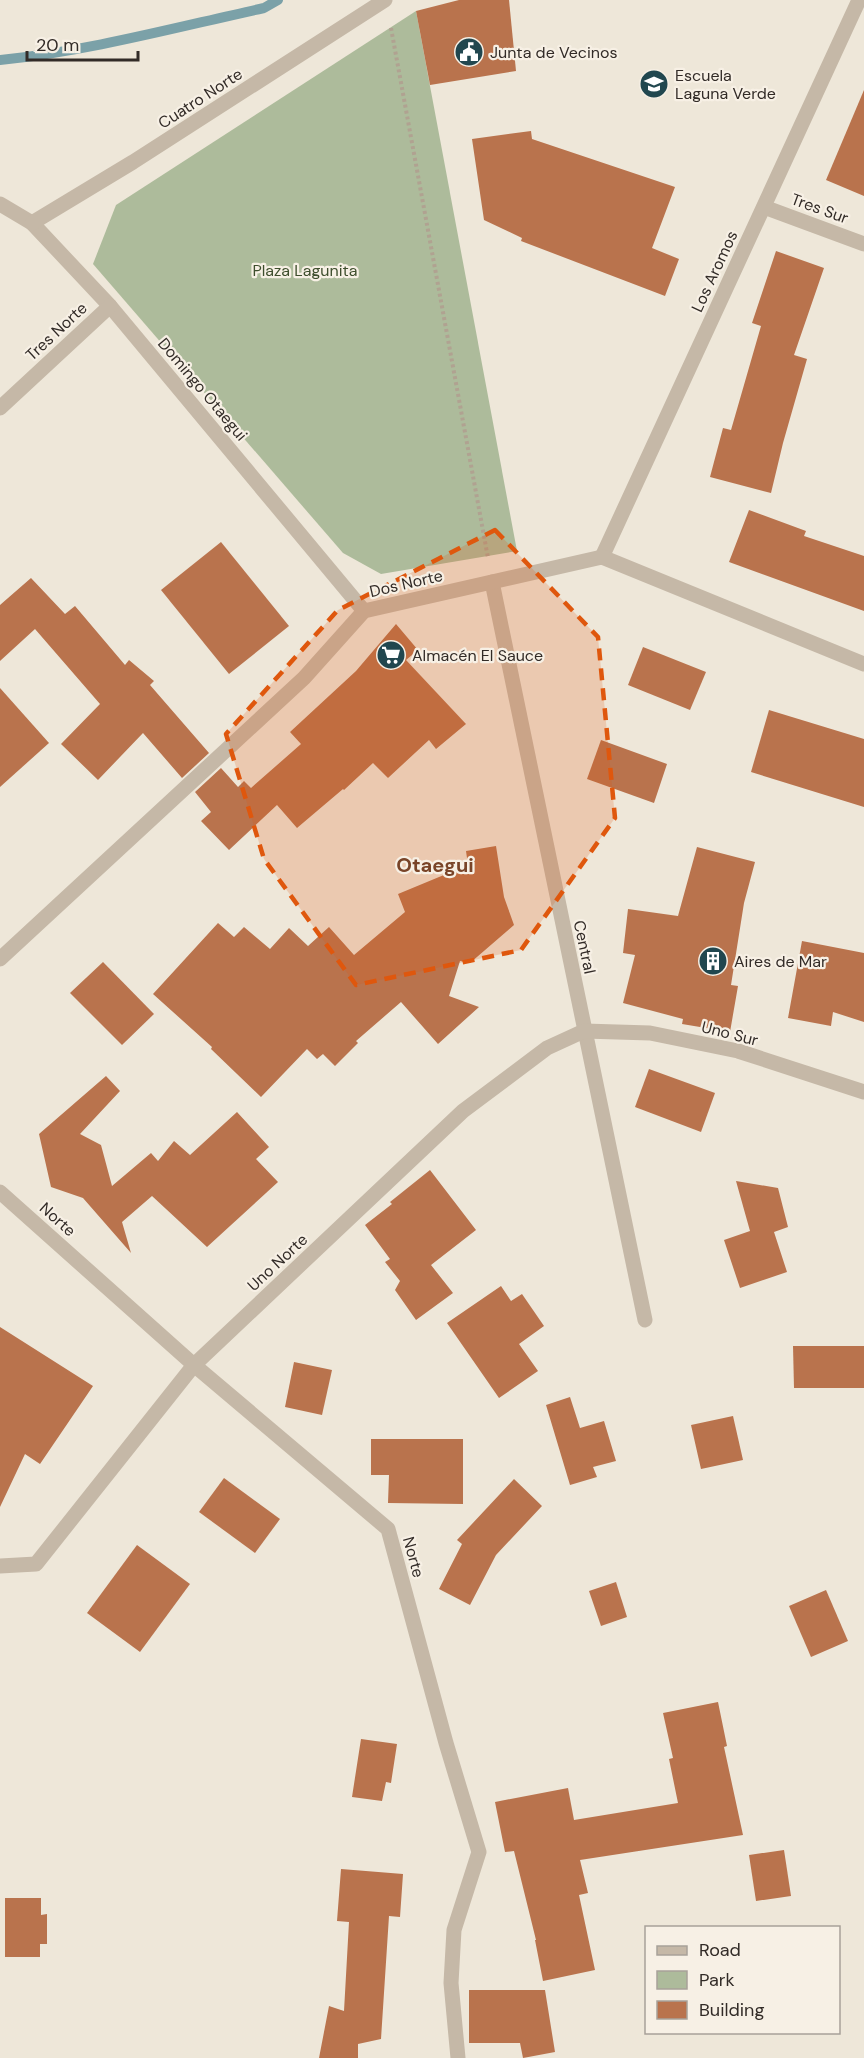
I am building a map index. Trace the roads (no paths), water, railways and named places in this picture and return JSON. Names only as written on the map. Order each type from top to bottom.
[{"type":"street","name":"Cuatro Norte","points":[[32,224],[385,0]]},
{"type":"street","name":"Los Aromos","points":[[602,557],[859,0]]},
{"type":"street","name":"Domingo Otaegui","points":[[0,204],[32,224],[110,306],[364,611]]},
{"type":"street","name":"Tres Sur","points":[[764,207],[864,244]]},
{"type":"street","name":"Tres Norte","points":[[0,408],[110,306]]},
{"type":"street","name":"Dos Norte","points":[[0,959],[304,678],[364,611],[602,557]]},
{"type":"street","points":[[602,557],[864,664]]},
{"type":"street","name":"Central","points":[[492,582],[645,1320]]},
{"type":"street","name":"Uno Sur","points":[[584,1031],[650,1033],[738,1052],[864,1092]]},
{"type":"street","name":"Uno Norte","points":[[0,1566],[36,1564],[194,1365],[463,1111],[547,1048],[584,1031]]},
{"type":"street","name":"Norte","points":[[0,1192],[194,1365],[388,1529],[446,1743],[479,1852],[454,1930],[451,1983],[458,2058]]},
{"type":"waterway","points":[[0,60],[67,51],[133,38],[264,8],[278,0]]},
{"type":"place","name":"Junta de Vecinos","points":[[469,52]]},
{"type":"place","name":"Escuela Laguna Verde","points":[[654,84]]},
{"type":"place","name":"Almacén El Sauce","points":[[391,655]]},
{"type":"place","name":"Aires de Mar","points":[[713,961]]},
{"type":"district","name":"Otaegui","points":[[435,865]]},
{"type":"park label","name":"Plaza Lagunita","points":[[305,270]]}]
